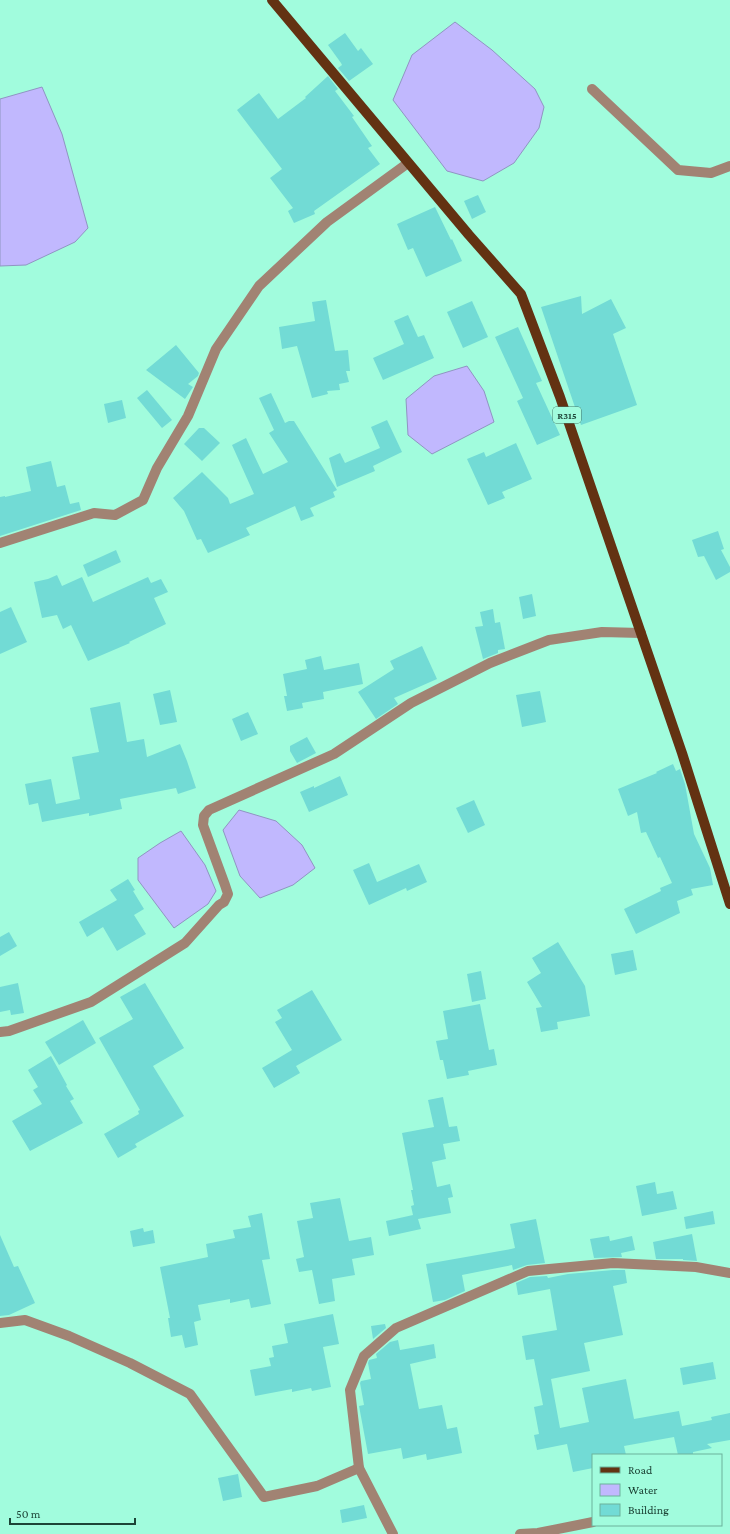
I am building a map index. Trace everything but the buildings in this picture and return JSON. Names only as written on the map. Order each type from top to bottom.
[{"type":"main road","name":"R315","points":[[272,0],[408,163],[521,294],[560,397],[642,633],[730,904]]},
{"type":"street","points":[[592,89],[678,170],[711,173],[730,166]]},
{"type":"street","points":[[0,543],[94,513],[115,516],[143,500],[157,468],[188,416],[216,349],[259,286],[327,222],[408,163]]},
{"type":"street","points":[[0,1032],[9,1031],[91,1002],[185,943],[219,905],[224,902],[228,894],[203,825],[204,816],[209,810],[334,754],[411,703],[490,663],[549,640],[602,632],[642,633]]},
{"type":"street","points":[[393,1534],[359,1468],[350,1390],[364,1356],[396,1328],[528,1271],[613,1262],[696,1267],[730,1273]]},
{"type":"street","points":[[0,1323],[25,1320],[69,1336],[130,1363],[190,1394],[264,1497],[317,1486],[359,1468]]},
{"type":"street","points":[[520,1534],[538,1533],[592,1522]]},
{"type":"water","points":[[455,22],[492,50],[535,89],[544,107],[539,128],[514,163],[483,181],[447,171],[393,100],[412,55]]},
{"type":"water","points":[[42,87],[62,134],[88,228],[75,242],[26,265],[0,266],[0,99]]},
{"type":"water","points":[[467,366],[484,391],[494,422],[432,454],[408,435],[406,399],[434,376]]},
{"type":"water","points":[[239,810],[276,821],[302,845],[315,868],[293,885],[260,898],[240,876],[223,830]]},
{"type":"water","points":[[181,831],[205,865],[216,891],[208,904],[174,928],[138,880],[138,858]]}]
